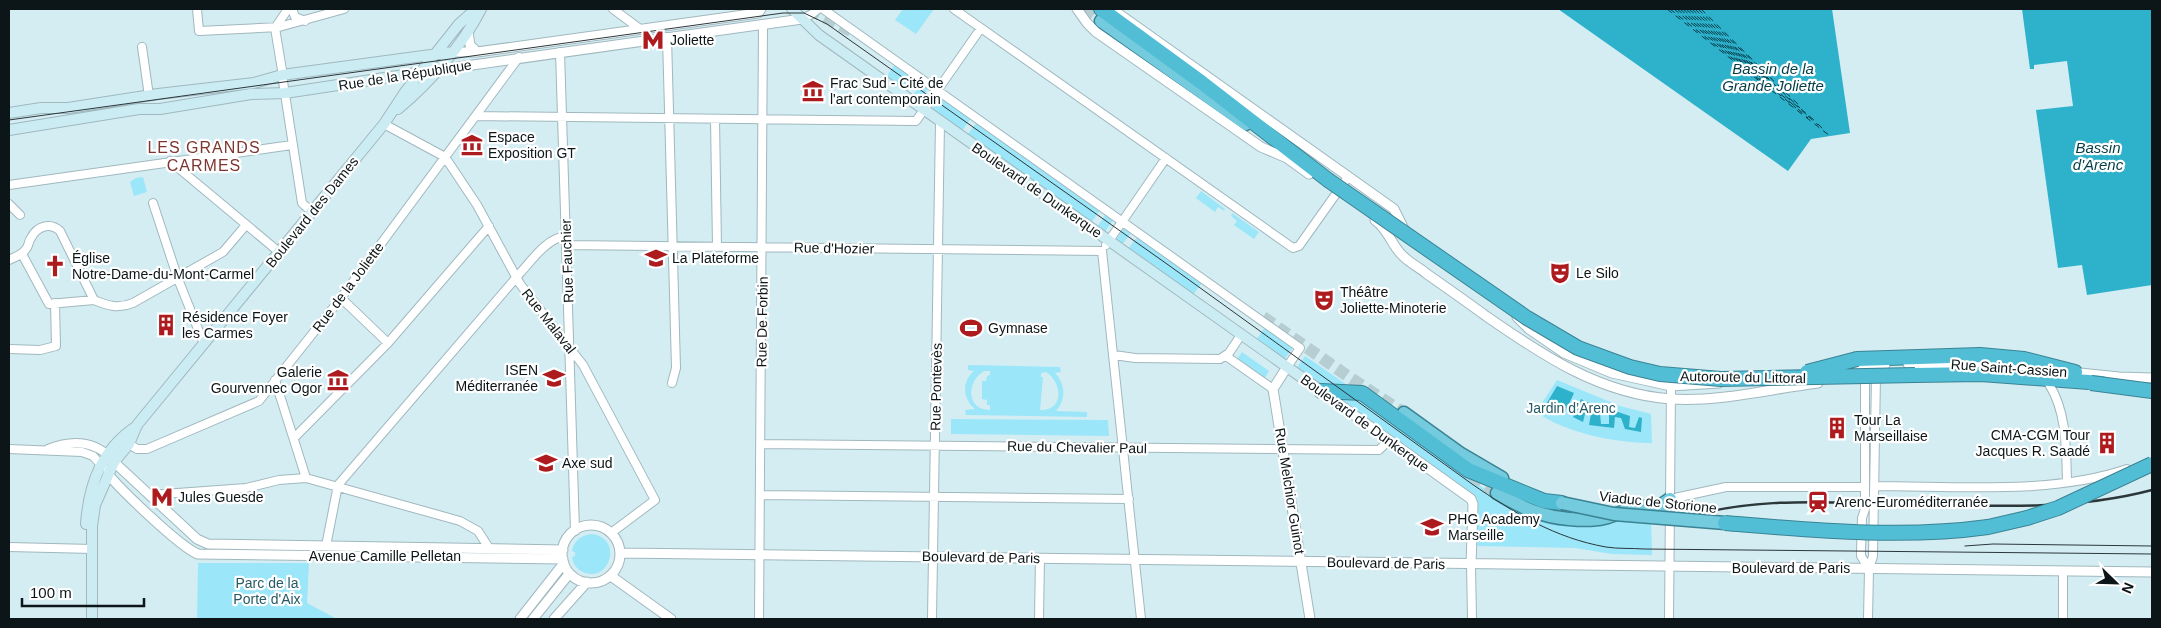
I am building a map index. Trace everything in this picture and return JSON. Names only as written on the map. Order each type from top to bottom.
[{"type":"highway","name":"Autoroute du Littoral","points":[[1101,15],[1328,180],[1526,318],[1578,348],[1630,368],[1660,374],[1721,379],[1785,376],[1821,378],[1982,374],[2091,383],[2152,391]]},
{"type":"highway","points":[[1785,376],[1812,371],[1851,359],[1980,355],[2024,359],[2075,372]]},
{"type":"highway","points":[[2091,383],[2152,384]]},
{"type":"highway","points":[[1321,391],[1358,392],[1366,395],[1468,470],[1500,485],[1544,501],[1562,503]]},
{"type":"highway","points":[[1404,413],[1475,463],[1527,510],[1552,517],[1602,519],[1637,507],[1657,508],[1668,515],[1670,519]]},
{"type":"highway","points":[[1725,523],[1914,532],[1980,528],[2012,522],[2058,508],[2152,464]]},
{"type":"highway","points":[[1657,508],[1670,499]]},
{"type":"highway","name":"Viaduc de Storione","points":[[1562,503],[1614,514],[1725,523]]},
{"type":"main road","name":"Boulevard des Dames","points":[[89,549],[88,500],[107,454],[121,436],[137,425],[384,124],[405,92],[464,19],[476,9]]},
{"type":"main road","name":"Boulevard des Dames","points":[[391,115],[412,98],[453,52],[468,32],[481,9]]},
{"type":"main road","name":"Boulevard de Dunkerque","points":[[792,9],[811,29],[1321,391]]},
{"type":"main road","name":"Rue de la République","points":[[9,113],[41,108],[68,108],[254,83],[282,73],[453,52]]},
{"type":"main road","name":"Rue de la République","points":[[9,130],[139,109],[160,108],[252,94],[285,93],[437,70]]},
{"type":"main road","points":[[394,77],[401,83],[405,92]]},
{"type":"main road","name":"Boulevard des Dames","points":[[89,549],[95,505],[114,462],[129,444],[137,425]]},
{"type":"main road","points":[[87,619],[89,549]]},
{"type":"main road","points":[[89,549],[92,619]]},
{"type":"street","points":[[197,9],[199,31],[275,28],[344,9]]},
{"type":"street","points":[[304,21],[295,17],[290,9],[275,28],[302,203],[312,212]]},
{"type":"street","points":[[613,9],[640,29]]},
{"type":"street","name":"Rue de la République","points":[[453,52],[477,52],[758,13],[761,9]]},
{"type":"street","points":[[802,19],[818,9]]},
{"type":"street","name":"Boulevard de Dunkerque","points":[[822,9],[1300,348],[1287,367]]},
{"type":"street","points":[[954,9],[1293,248],[1299,246],[1348,177]]},
{"type":"street","name":"Rue Saint-Cassien","points":[[1077,9],[1090,27],[1104,37],[1261,147],[1287,158],[1381,224],[1387,230],[1403,256],[1558,364],[1615,388],[1670,399],[1753,393],[1826,382],[1922,377],[1994,378],[2118,390],[2152,391]]},
{"type":"street","name":"Rue Saint-Cassien","points":[[1112,9],[1394,209],[1411,243],[1564,352],[1612,373],[1672,386],[1702,385],[1876,365],[2025,366],[2119,377],[2152,378]]},
{"type":"street","name":"Rue de la République","points":[[437,70],[519,57],[802,19]]},
{"type":"street","name":"Rue De Forbin","points":[[759,619],[764,24]]},
{"type":"street","points":[[477,116],[916,121],[982,28]]},
{"type":"street","points":[[468,32],[470,44],[477,52]]},
{"type":"street","points":[[667,37],[676,368],[672,382]]},
{"type":"street","points":[[142,47],[149,96]]},
{"type":"street","name":"Rue Fauchier","points":[[560,52],[575,531]]},
{"type":"street","name":"Rue de la Joliette","points":[[129,444],[137,449],[147,449],[259,401],[341,298],[519,57]]},
{"type":"street","points":[[715,119],[717,247]]},
{"type":"street","name":"Rue Pontevès","points":[[932,619],[940,122]]},
{"type":"street","name":"Rue Malaval","points":[[384,124],[445,157],[489,226],[516,277],[583,365],[655,500],[611,533]]},
{"type":"street","points":[[9,185],[292,145]]},
{"type":"street","points":[[1141,619],[1102,251],[1166,158]]},
{"type":"street","points":[[170,161],[279,252]]},
{"type":"street","points":[[153,203],[178,278],[204,344]]},
{"type":"street","points":[[9,204],[20,215]]},
{"type":"street","points":[[9,260],[22,254],[33,235],[48,225],[60,231],[94,300]]},
{"type":"street","points":[[52,304],[94,300],[105,305],[123,307],[223,252],[246,225]]},
{"type":"street","points":[[294,438],[388,343],[489,226]]},
{"type":"street","points":[[326,546],[338,485],[516,277],[549,243],[556,238],[566,236]]},
{"type":"street","name":"Rue d'Hozier","points":[[566,245],[1102,251]]},
{"type":"street","points":[[9,350],[40,350],[56,346],[52,304],[22,254]]},
{"type":"street","points":[[341,298],[388,343]]},
{"type":"street","points":[[1114,355],[1135,358],[1220,359],[1226,356],[1241,335]]},
{"type":"street","points":[[1226,356],[1273,389],[1287,367]]},
{"type":"street","points":[[1868,619],[1869,569],[1873,556],[1876,365]]},
{"type":"street","points":[[1865,366],[1865,509],[1862,518],[1861,556],[1869,569]]},
{"type":"street","points":[[275,380],[306,478]]},
{"type":"street","points":[[2049,384],[2056,395],[2065,431],[2067,482]]},
{"type":"street","points":[[1669,619],[1670,399],[1672,386]]},
{"type":"street","name":"Rue Melchior Guinot","points":[[1273,389],[1310,619]]},
{"type":"street","name":"Boulevard de Dunkerque","points":[[1321,391],[1471,499],[1473,504],[1472,565]]},
{"type":"street","name":"Rue du Chevalier Paul","points":[[760,444],[1379,450],[1389,440]]},
{"type":"street","points":[[46,449],[57,445],[88,444],[100,448],[150,495],[246,488],[279,480],[306,478],[338,485],[460,521],[478,531],[488,548]]},
{"type":"street","points":[[9,449],[46,449],[82,452],[93,456],[102,464],[108,474]]},
{"type":"street","points":[[1875,486],[2012,486],[2067,482],[2115,473],[2152,459]]},
{"type":"street","name":"Avenue Camille Pelletan","points":[[108,474],[188,549],[198,554],[563,557]]},
{"type":"street","points":[[1670,499],[1719,488],[1751,486],[1865,487]]},
{"type":"street","name":"Avenue Camille Pelletan","points":[[150,495],[197,539],[208,544],[488,548],[563,557]]},
{"type":"street","points":[[760,495],[1128,499]]},
{"type":"street","points":[[594,525],[611,533],[616,539],[620,553],[618,566],[611,576],[600,582],[587,582],[576,579],[569,574],[563,557],[565,542],[575,531],[584,526],[594,525]]},
{"type":"street","points":[[9,547],[89,549]]},
{"type":"street","name":"Boulevard de Paris","points":[[620,553],[2152,572]]},
{"type":"street","points":[[520,619],[563,557]]},
{"type":"street","points":[[1039,619],[1040,558]]},
{"type":"street","points":[[1472,565],[1472,619]]},
{"type":"street","points":[[2063,570],[2064,619]]},
{"type":"street","points":[[533,619],[569,574]]},
{"type":"street","points":[[611,576],[665,618]]},
{"type":"street","points":[[554,619],[587,582]]},
{"type":"green space","points":[[903,9],[934,9],[916,34],[895,20]]},
{"type":"green space","points":[[895,64],[916,79],[907,92],[886,77]]},
{"type":"green space","points":[[922,83],[928,89],[919,101],[912,96]]},
{"type":"green space","points":[[940,96],[971,118],[962,131],[931,110]]},
{"type":"green space","points":[[977,122],[1100,210],[1091,223],[967,135]]},
{"type":"green space","points":[[143,177],[147,192],[134,196],[130,182],[136,178]]},
{"type":"green space","points":[[1201,191],[1225,209],[1224,211],[1218,207],[1215,212],[1196,198]]},
{"type":"green space","points":[[1232,213],[1259,232],[1254,239],[1234,225],[1237,221],[1231,216]]},
{"type":"green space","points":[[1106,214],[1113,220],[1105,232],[1097,227]]},
{"type":"green space","points":[[1124,228],[1131,233],[1122,245],[1116,240]]},
{"type":"green space","points":[[1137,237],[1202,283],[1193,295],[1128,249]]},
{"type":"green space","points":[[1265,327],[1293,347],[1284,360],[1256,340]]},
{"type":"green space","points":[[1242,352],[1269,371],[1265,378],[1237,359]]},
{"type":"green space","points":[[1305,356],[1350,387],[1322,387],[1296,369]]},
{"type":"green space","points":[[968,365],[1060,367],[1061,372],[1055,373],[1063,387],[1063,397],[1056,411],[1087,412],[1087,417],[966,415],[965,410],[975,409],[968,400],[965,390],[967,380],[974,371],[968,370]],"holes":[[[984,371],[990,371],[990,375],[987,376],[986,381],[982,381],[982,399],[987,400],[990,410],[982,409],[976,405],[971,395],[974,382]],[[1046,372],[1056,383],[1058,396],[1053,406],[1040,410],[1043,377],[1041,377],[1041,373]]]},
{"type":"green space","name":"Jardin d’Arenc","points":[[1557,380],[1620,406],[1651,414],[1652,443],[1607,439],[1576,431],[1536,412]]},
{"type":"green space","points":[[1355,396],[1507,505],[1544,521],[1558,525],[1595,526],[1613,523],[1629,517],[1651,514],[1652,555],[1612,554],[1575,548],[1477,546],[1476,501],[1473,495],[1335,397]]},
{"type":"green space","points":[[951,419],[1108,420],[1109,436],[951,434]]},
{"type":"green space","points":[[591,534],[601,537],[607,543],[610,551],[610,559],[606,566],[600,572],[592,574],[578,569],[572,557],[575,556],[575,552],[572,551],[574,544],[584,536]]},
{"type":"green space","name":"Parc de la Porte d'Aix","points":[[198,563],[309,563],[307,603],[337,619],[197,619]]},
{"type":"water","name":"Bassin de la Grande Joliette","points":[[1558,9],[1832,9],[1850,133],[1811,139],[1788,171]]},
{"type":"water","name":"Bassin d'Arenc","points":[[2022,9],[2152,9],[2152,285],[2087,295],[2082,265],[2058,268],[2036,110],[2073,106],[2067,61],[2034,65],[2034,69],[2030,69]]},
{"type":"water","points":[[1557,386],[1574,393],[1564,415],[1545,406]]},
{"type":"water","points":[[1581,399],[1602,409],[1600,414],[1601,424],[1609,424],[1609,413],[1612,410],[1630,416],[1629,427],[1635,428],[1639,417],[1642,418],[1641,432],[1625,429],[1621,418],[1615,417],[1614,428],[1589,425],[1592,408],[1587,406],[1583,422],[1573,417]]},
{"type":"ferry route","points":[[1667,9],[1830,136]]},
{"type":"ferry route","points":[[1670,9],[1765,84]]},
{"type":"ferry route","points":[[1674,9],[1796,108]]},
{"type":"ferry route","points":[[1677,9],[1764,81]]},
{"type":"ferry route","points":[[1680,9],[1797,108]]},
{"type":"ferry route","points":[[1683,9],[1767,81]]},
{"type":"ferry route","points":[[1686,9],[1807,115]]},
{"type":"ferry route","points":[[1689,9],[1768,80]]},
{"type":"ferry route","points":[[1692,9],[1800,108]]},
{"type":"ferry route","points":[[1695,9],[1769,79]]},
{"type":"ferry route","points":[[1698,9],[1801,107]]},
{"type":"ferry route","points":[[1701,9],[1772,79]]},
{"type":"ferry route","points":[[1798,109],[1808,118]]},
{"type":"ferry route","points":[[1801,109],[1815,121]]},
{"type":"ferry route","points":[[1808,116],[1818,125]]},
{"type":"ferry route","points":[[1818,124],[1824,130]]},
{"type":"tunnel","points":[[809,9],[851,31]]},
{"type":"tunnel","points":[[1083,9],[1101,21]]},
{"type":"tunnel","points":[[1263,317],[1404,413]]},
{"type":"tunnel","points":[[1472,475],[1497,493]]},
{"type":"tram line","points":[[9,120],[783,13],[804,13],[827,24],[1167,264],[1472,484],[1503,505],[1552,531],[1587,543],[1606,547],[1644,549],[2152,554]]},
{"type":"tram line","points":[[1965,546],[1993,544],[2152,546]]},
{"type":"railway","points":[[1884,503],[1985,506],[2052,505],[2086,502],[2152,490]]},
{"type":"railway","points":[[1690,516],[1731,507],[1773,503],[1857,503]]},
{"type":"place","name":"Joliette","points":[[653,40]]},
{"type":"place","name":"Frac Sud - Cité de l'art contemporain","points":[[813,91]]},
{"type":"place","name":"Espace Exposition GT","points":[[472,145]]},
{"type":"place","name":"La Plateforme","points":[[656,258]]},
{"type":"place","name":"Église Notre-Dame-du-Mont-Carmel","points":[[55,266]]},
{"type":"place","name":"Le Silo","points":[[1560,273]]},
{"type":"place","name":"Théâtre Joliette-Minoterie","points":[[1324,300]]},
{"type":"place","name":"Résidence Foyer les Carmes","points":[[166,325]]},
{"type":"place","name":"Gymnase","points":[[971,328]]},
{"type":"place","name":"ISEN Méditerranée","points":[[554,378]]},
{"type":"place","name":"Galerie Gourvennec Ogor","points":[[338,380]]},
{"type":"place","name":"Tour La Marseillaise","points":[[1837,428]]},
{"type":"place","name":"CMA-CGM Tour Jacques R. Saadé","points":[[2107,443]]},
{"type":"place","name":"Axe sud","points":[[546,463]]},
{"type":"place","name":"Jules Guesde","points":[[162,497]]},
{"type":"place","name":"Arenc-Euroméditerranée","points":[[1818,502]]},
{"type":"place","name":"PHG Academy Marseille","points":[[1432,527]]},
{"type":"district","name":"LES GRANDS CARMES","points":[[204,156]]}]
